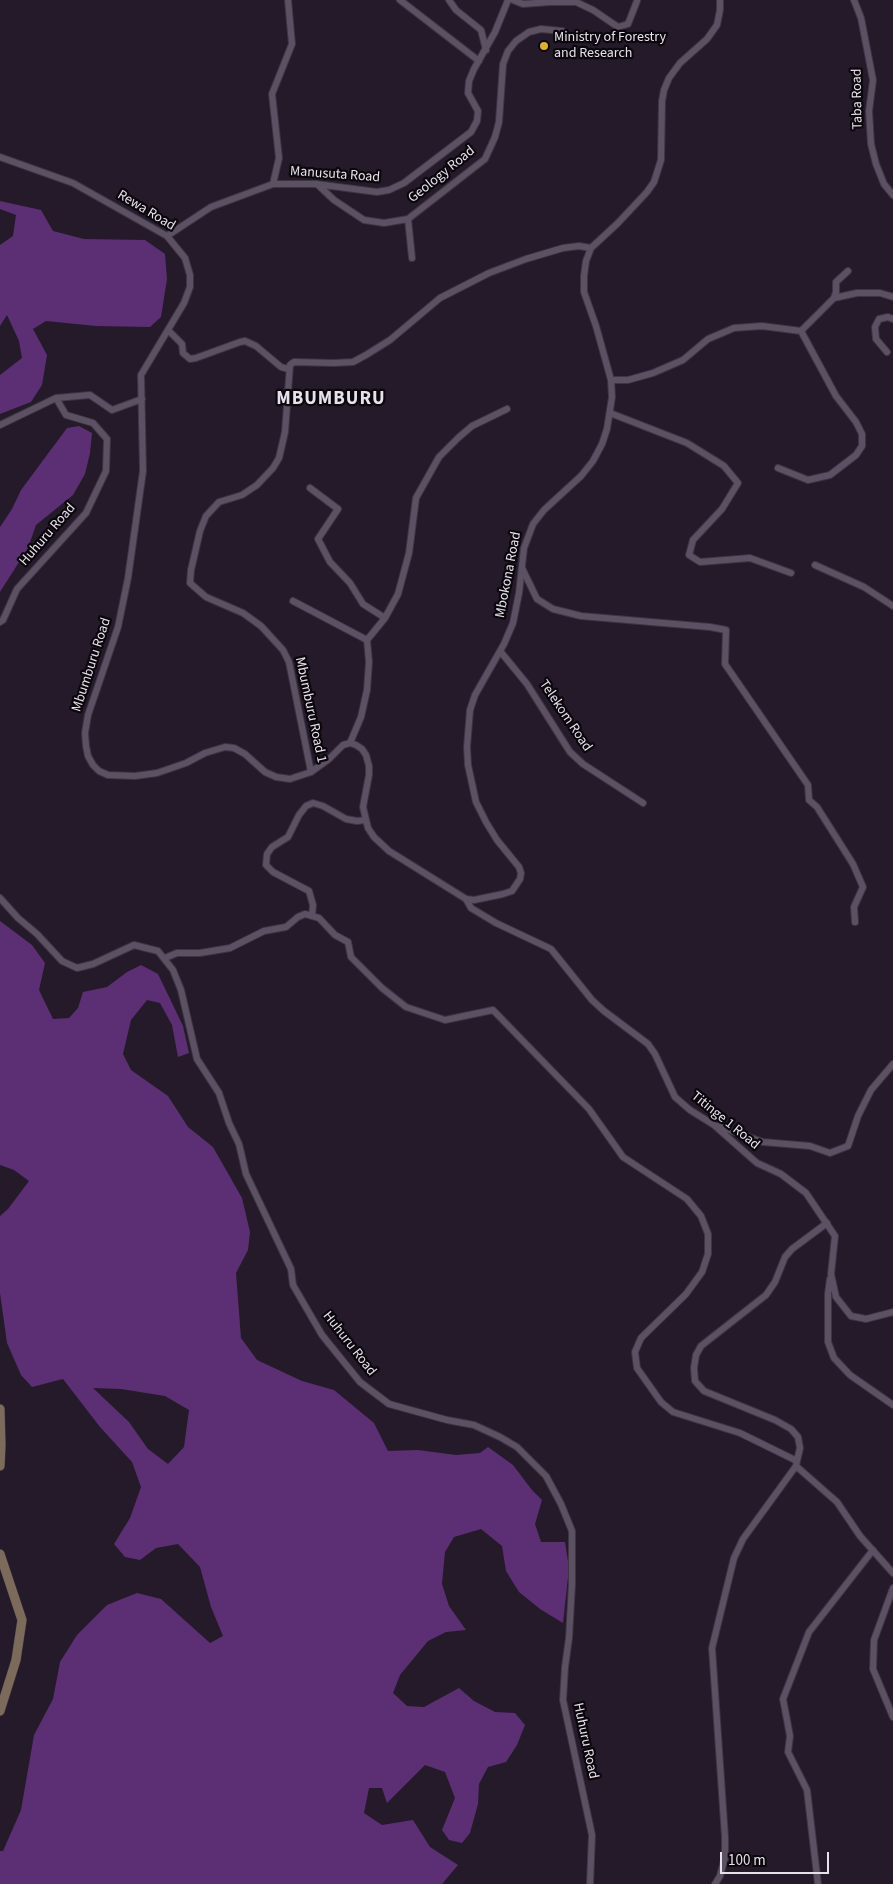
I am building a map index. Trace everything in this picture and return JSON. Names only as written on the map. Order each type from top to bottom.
[{"type":"street","points":[[167,236],[211,207],[273,184],[279,158],[272,94],[292,44],[288,0]]},
{"type":"street","points":[[400,0],[479,61]]},
{"type":"street","points":[[449,0],[456,10],[481,30],[486,50]]},
{"type":"street","name":"Manusuta Road","points":[[273,184],[316,184],[376,192],[389,190],[404,183],[447,152],[471,132],[477,121],[478,111],[468,92],[469,81],[486,50],[508,0]]},
{"type":"street","points":[[513,0],[523,4],[576,2],[593,10],[618,27],[628,24],[637,1]]},
{"type":"street","points":[[169,331],[182,344],[183,353],[190,359],[245,341],[256,346],[281,367],[288,369],[294,362],[353,362],[390,340],[440,298],[489,273],[563,248],[579,246],[591,248],[618,223],[654,182],[661,160],[662,101],[664,90],[669,78],[680,63],[707,39],[718,25],[720,0]]},
{"type":"street","name":"Taba Road","points":[[854,0],[861,18],[873,80],[868,111],[871,144],[884,184],[893,195]]},
{"type":"street","name":"Geology Road","points":[[316,184],[334,200],[364,220],[384,223],[408,219],[485,159],[495,138],[499,122],[503,64],[508,51],[516,41],[529,32],[541,29],[562,31]]},
{"type":"street","name":"Rewa Road","points":[[0,157],[73,183],[167,236],[185,258],[190,275],[190,287],[169,331],[141,375],[142,399]]},
{"type":"street","points":[[408,219],[412,258]]},
{"type":"street","name":"Mbokona Road","points":[[466,899],[474,900],[512,891],[520,879],[521,873],[519,867],[497,840],[476,802],[468,765],[467,747],[470,710],[475,695],[514,623],[521,568],[526,542],[533,524],[544,510],[581,476],[593,461],[602,444],[610,413],[612,397],[610,380],[596,326],[584,292],[586,261],[591,248]]},
{"type":"street","points":[[801,331],[834,298],[836,282],[848,271]]},
{"type":"street","points":[[834,298],[857,293],[880,293],[893,297]]},
{"type":"street","points":[[887,352],[876,339],[875,327],[879,320],[888,317],[893,319]]},
{"type":"street","points":[[610,380],[628,380],[653,373],[683,360],[708,338],[734,328],[762,326],[801,331]]},
{"type":"street","points":[[778,468],[808,480],[830,475],[856,455],[862,446],[862,434],[856,422],[836,396],[801,331]]},
{"type":"street","name":"Mbumburu Road 1","points":[[288,369],[285,432],[279,458],[257,486],[242,495],[219,502],[206,516],[200,531],[190,583],[206,597],[243,613],[261,626],[283,650],[289,662],[310,772]]},
{"type":"street","points":[[0,425],[56,398],[90,394],[112,410],[142,399]]},
{"type":"street","name":"Huhuru Road","points":[[0,622],[3,620],[17,589],[86,513],[106,471],[106,438],[93,423],[66,414],[56,398]]},
{"type":"street","name":"Mbumburu Road","points":[[142,399],[144,433],[143,471],[128,578],[118,627],[88,715],[85,733],[88,756],[93,765],[108,775],[135,776],[157,773],[186,763],[205,752],[225,747],[234,748],[244,754],[265,772],[276,777],[290,779],[310,772],[343,746],[350,744]]},
{"type":"street","points":[[466,899],[389,851],[374,837],[365,820],[363,807],[369,766],[362,749],[350,744],[361,717],[366,690],[369,662],[367,640],[385,618],[398,594],[409,553],[416,498],[439,457],[472,426],[507,409]]},
{"type":"street","points":[[610,413],[687,443],[724,466],[738,483],[722,509],[694,540],[690,555],[700,562],[750,558],[791,573]]},
{"type":"street","points":[[310,488],[338,508],[318,539],[330,562],[350,583],[363,604],[385,618]]},
{"type":"street","points":[[815,565],[864,588],[893,606]]},
{"type":"street","points":[[521,568],[537,599],[553,609],[597,618],[710,627],[726,630],[725,664],[808,786],[810,800],[817,807],[853,864],[863,887],[854,908],[855,922]]},
{"type":"street","points":[[293,601],[367,640]]},
{"type":"street","name":"Telekom Road","points":[[500,651],[528,684],[570,752],[583,764],[643,803]]},
{"type":"street","points":[[312,916],[313,905],[309,891],[273,872],[266,865],[267,854],[272,847],[288,837],[306,806],[313,803],[323,806],[346,819],[365,820]]},
{"type":"street","points":[[0,898],[62,961],[76,968],[93,964],[134,945],[158,950],[165,958],[177,954],[200,953],[230,948],[264,931],[286,927],[305,914],[319,918],[335,935],[348,942],[351,957],[382,988],[406,1007],[445,1020],[493,1010],[590,1109],[623,1157],[687,1199],[701,1216],[708,1234],[708,1254],[702,1272],[686,1294],[641,1338],[635,1352],[637,1368],[661,1402],[673,1412],[740,1433],[796,1464],[836,1502],[860,1536],[893,1573]]},
{"type":"street","name":"Titinge 1 Road","points":[[466,899],[471,908],[496,923],[552,949],[592,1000],[648,1044],[655,1054],[676,1097],[690,1110],[714,1125],[757,1163],[780,1174],[806,1193],[835,1236],[831,1274],[836,1297],[851,1316],[866,1319],[893,1312]]},
{"type":"street","name":"Huhuru Road","points":[[165,958],[173,970],[181,990],[197,1059],[219,1093],[229,1123],[239,1144],[246,1174],[291,1268],[293,1285],[322,1335],[360,1382],[389,1404],[447,1420],[474,1425],[516,1447],[546,1476],[561,1504],[572,1531],[569,1638],[563,1700],[592,1835],[590,1884]]},
{"type":"street","points":[[714,1125],[763,1142],[810,1146],[830,1153],[848,1146],[858,1116],[871,1090],[893,1064]]},
{"type":"street","points":[[716,1884],[725,1857],[725,1837],[712,1648],[734,1558],[743,1539],[796,1464],[800,1448],[798,1438],[791,1429],[775,1420],[704,1391],[695,1381],[696,1355],[701,1346],[766,1295],[776,1282],[785,1257],[792,1249],[827,1223]]},
{"type":"street","points":[[831,1274],[828,1294],[828,1342],[834,1358],[850,1375],[893,1405]]},
{"type":"street","points":[[0,1409],[0,1466]]},
{"type":"street","points":[[818,1884],[807,1790],[788,1752],[790,1736],[783,1699],[809,1632],[873,1550]]},
{"type":"street","points":[[0,1554],[22,1620],[16,1660],[0,1711]]},
{"type":"street","points":[[893,1588],[874,1640],[873,1669],[893,1718]]},
{"type":"shaded area","points":[[0,201],[41,210],[53,231],[84,239],[145,240],[165,254],[167,279],[161,317],[150,327],[96,326],[46,321],[33,329],[47,355],[42,385],[31,402],[0,414],[0,375],[22,358],[19,341],[7,315],[0,326],[0,245],[13,236],[16,215],[0,209]]},
{"type":"shaded area","points":[[79,426],[92,433],[85,474],[73,495],[36,525],[28,548],[0,592],[0,527],[12,509],[21,490],[67,428]]},
{"type":"shaded area","points":[[0,921],[32,945],[45,963],[39,990],[53,1019],[69,1018],[78,1008],[83,992],[107,987],[127,972],[141,965],[158,974],[183,1026],[189,1053],[178,1057],[172,1025],[160,1003],[147,1000],[131,1020],[123,1054],[131,1070],[168,1096],[188,1127],[213,1147],[242,1198],[250,1232],[248,1250],[236,1273],[241,1338],[257,1360],[302,1381],[334,1390],[374,1423],[388,1451],[418,1450],[456,1455],[480,1453],[488,1447],[513,1465],[542,1500],[535,1524],[541,1542],[565,1542],[569,1568],[563,1623],[540,1609],[519,1592],[506,1571],[502,1546],[481,1529],[454,1537],[445,1552],[442,1584],[449,1606],[466,1630],[446,1632],[428,1641],[400,1675],[393,1693],[407,1706],[424,1707],[459,1688],[474,1701],[495,1712],[515,1713],[525,1725],[517,1745],[506,1762],[488,1767],[479,1784],[478,1804],[470,1833],[462,1843],[449,1840],[442,1830],[455,1798],[445,1772],[425,1765],[387,1803],[382,1788],[369,1788],[364,1813],[382,1825],[413,1820],[430,1847],[458,1865],[442,1884],[0,1884],[0,1851],[3,1851],[21,1810],[34,1735],[53,1699],[60,1662],[77,1635],[107,1605],[137,1593],[161,1599],[210,1643],[223,1636],[211,1607],[200,1567],[178,1544],[156,1548],[140,1560],[125,1557],[114,1544],[130,1518],[141,1487],[132,1462],[100,1427],[63,1379],[32,1387],[21,1375],[7,1343],[0,1293],[0,1216],[8,1209],[29,1181],[14,1170],[0,1165]],"holes":[[[93,1388],[121,1389],[165,1396],[189,1410],[184,1447],[168,1464],[148,1449],[129,1422]]]},
{"type":"place","name":"Ministry of Forestry and Research","points":[[544,46]]},
{"type":"district","name":"MBUMBURU","points":[[331,400]]}]
